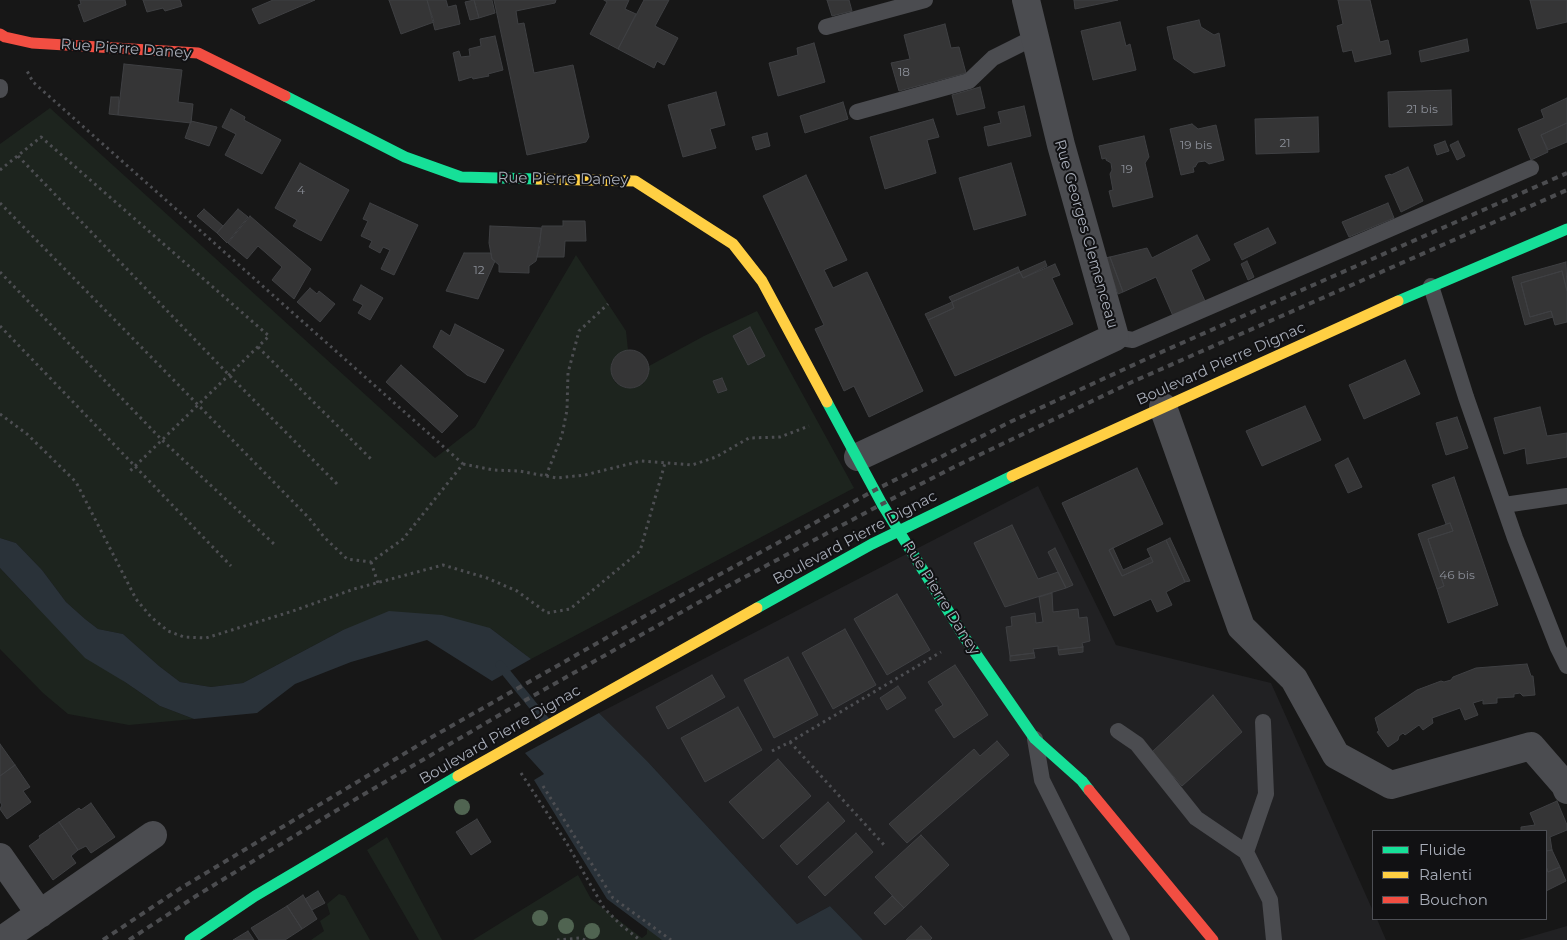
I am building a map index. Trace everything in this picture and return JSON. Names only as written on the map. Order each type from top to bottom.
[{"type":"street","name":"Rue Georges Clemenceau","points":[[858,457],[1115,337],[1061,145],[1026,0]]},
{"type":"street","name":"Rue Pierre Daney","points":[[3,36],[32,43],[198,53],[405,157],[461,177],[635,181],[733,244],[762,281],[882,504],[965,638],[1035,739],[1082,781],[1213,940]]},
{"type":"street","name":"Boulevard Pierre Dignac","points":[[190,940],[255,896],[517,742],[898,530],[1036,464],[1162,407],[1431,286],[1567,229]]},
{"type":"street","points":[[1162,407],[1241,627],[1294,680],[1336,755],[1391,785],[1531,746],[1565,785],[1567,790]]},
{"type":"street","points":[[2,940],[153,835]]},
{"type":"street","points":[[0,857],[40,914]]},
{"type":"lane","points":[[826,27],[925,0]]},
{"type":"lane","points":[[857,112],[970,80],[993,58],[1035,37]]},
{"type":"lane","points":[[1115,337],[1133,340],[1531,168]]},
{"type":"lane","points":[[1431,286],[1466,397],[1504,505],[1558,648],[1567,666]]},
{"type":"lane","points":[[1504,505],[1567,496]]},
{"type":"lane","points":[[1246,852],[1266,794],[1263,722]]},
{"type":"lane","points":[[1118,731],[1137,744],[1196,818],[1246,852],[1270,900],[1274,940]]},
{"type":"lane","name":"Rue Pierre Daney","points":[[1035,739],[1042,780],[1122,940]]},
{"type":"path","points":[[3,36],[34,82],[463,464],[557,478],[585,474],[641,461],[692,465],[716,457],[749,438],[780,437],[834,413]]},
{"type":"path","points":[[0,170],[41,137],[269,336],[128,473]]},
{"type":"path","points":[[18,156],[339,486]]},
{"type":"path","points":[[0,203],[347,559],[371,562],[403,539],[463,464]]},
{"type":"path","points":[[0,272],[162,440],[274,544]]},
{"type":"path","points":[[546,476],[562,434],[567,410],[568,373],[579,331],[608,304]]},
{"type":"path","points":[[0,326],[231,566]]},
{"type":"path","points":[[258,347],[372,460]]},
{"type":"path","points":[[0,414],[27,434],[76,482],[136,599],[151,617],[168,631],[184,638],[206,638],[293,611],[354,589],[443,565],[487,578],[517,591],[546,613],[570,609],[640,551],[665,463]]},
{"type":"path","points":[[371,562],[378,583]]},
{"type":"path","points":[[772,751],[965,638]]},
{"type":"path","points":[[790,742],[885,846]]},
{"type":"path","points":[[505,749],[566,842],[604,908],[640,940]]},
{"type":"path","points":[[543,786],[613,898],[671,940]]},
{"type":"path","points":[[557,940],[580,938],[585,940]]},
{"type":"shaded area","points":[[50,108],[435,458],[475,427],[576,255],[626,331],[628,350],[617,355],[611,363],[613,379],[625,388],[634,388],[643,384],[649,373],[649,366],[704,336],[757,311],[854,488],[531,659],[490,628],[343,630],[243,683],[211,687],[180,682],[123,634],[98,629],[85,619],[66,602],[42,570],[16,543],[0,538],[0,144]]},
{"type":"shaded area","points":[[1038,486],[1116,645],[1271,683],[1372,909],[1372,920],[1377,920],[1386,940],[863,940],[830,906],[797,924],[648,762],[599,713]]},
{"type":"shaded area","points":[[0,538],[16,543],[42,570],[66,602],[85,619],[98,629],[123,634],[180,682],[211,687],[243,683],[343,630],[389,611],[442,615],[490,628],[531,659],[492,681],[427,640],[351,662],[295,684],[257,713],[194,719],[160,706],[85,658],[0,568]]},
{"type":"shaded area","points":[[0,568],[31,601],[125,682],[160,706],[194,719],[129,725],[68,714],[43,693],[0,649]]},
{"type":"shaded area","points":[[599,713],[648,762],[797,924],[830,906],[863,940],[662,940],[607,899],[534,780],[544,774],[525,753]]},
{"type":"shaded area","points":[[387,837],[442,940],[419,940],[367,850]]},
{"type":"shaded area","points":[[578,875],[591,899],[642,938],[647,934],[647,929],[671,940],[473,940]]},
{"type":"shaded area","points":[[339,894],[345,896],[370,940],[311,940],[324,931],[320,921],[330,914],[327,904]]},
{"type":"shaded area","points":[[1567,926],[1567,940],[1519,940]]},
{"type":"building","points":[[80,0],[125,0],[126,5],[84,22],[78,5],[81,4]]},
{"type":"building","points":[[143,0],[180,0],[182,6],[165,11],[163,8],[147,12]]},
{"type":"building","points":[[273,0],[315,0],[259,24],[252,9]]},
{"type":"building","points":[[389,0],[427,0],[434,22],[401,34]]},
{"type":"building","points":[[427,0],[446,0],[448,7],[456,5],[460,24],[435,30]]},
{"type":"building","points":[[474,0],[492,0],[495,13],[479,18]]},
{"type":"building","points":[[474,0],[479,18],[470,20],[465,2]]},
{"type":"building","points":[[494,0],[556,0],[555,3],[516,11],[518,24],[524,23],[534,73],[573,65],[589,137],[586,142],[527,155]]},
{"type":"building","points":[[604,0],[629,0],[625,9],[636,14],[618,49],[590,34],[607,2]]},
{"type":"building","points":[[644,0],[669,0],[655,26],[678,38],[664,65],[657,61],[654,68],[618,49]]},
{"type":"building","points":[[827,0],[849,0],[852,11],[832,16]]},
{"type":"building","points":[[1074,0],[1118,0],[1075,9]]},
{"type":"building","points":[[1338,0],[1370,0],[1380,42],[1388,40],[1391,54],[1355,62],[1352,50],[1343,52],[1337,26],[1343,24]]},
{"type":"building","points":[[1530,0],[1567,0],[1567,22],[1537,29]]},
{"type":"building","points":[[1199,20],[1201,27],[1214,35],[1219,33],[1225,66],[1194,73],[1174,59],[1167,27]]},
{"type":"building","points":[[1120,22],[1126,46],[1130,44],[1136,70],[1093,80],[1081,31]]},
{"type":"building","points":[[945,24],[951,48],[959,47],[966,73],[899,91],[891,63],[910,59],[904,35]]},
{"type":"building","points":[[495,36],[503,70],[488,74],[489,76],[473,79],[472,77],[459,81],[453,53],[459,51],[461,57],[470,56],[469,49],[481,46],[480,39]]},
{"type":"building","points":[[1467,39],[1469,51],[1421,62],[1419,51]]},
{"type":"building","points":[[814,43],[825,82],[778,96],[769,63],[798,55],[797,48]]},
{"type":"building","points":[[124,64],[182,70],[178,102],[193,104],[191,123],[118,115]]},
{"type":"building","points":[[980,87],[985,108],[957,115],[952,95]]},
{"type":"building","points":[[1451,90],[1452,125],[1389,127],[1388,92]]},
{"type":"building","points":[[716,92],[725,125],[710,129],[716,148],[683,157],[668,105]]},
{"type":"building","points":[[111,97],[119,97],[118,115],[109,114]]},
{"type":"building","points":[[1567,98],[1567,123],[1541,135],[1548,152],[1531,160],[1518,129],[1544,118],[1541,110]]},
{"type":"building","points":[[843,102],[848,119],[805,133],[800,116]]},
{"type":"building","points":[[1024,106],[1031,136],[988,146],[984,127],[1001,123],[998,112]]},
{"type":"building","points":[[231,109],[245,117],[244,120],[281,140],[262,174],[225,155],[236,134],[222,127]]},
{"type":"building","points":[[1318,117],[1319,152],[1256,154],[1255,119]]},
{"type":"building","points":[[933,119],[939,137],[927,140],[936,173],[885,189],[870,137]]},
{"type":"building","points":[[191,121],[217,127],[209,146],[185,138]]},
{"type":"building","points":[[1567,123],[1567,142],[1548,150],[1541,135]]},
{"type":"building","points":[[1192,124],[1198,129],[1216,125],[1224,160],[1209,164],[1205,161],[1198,162],[1193,167],[1194,172],[1181,175],[1170,129]]},
{"type":"building","points":[[767,133],[770,146],[756,150],[752,137]]},
{"type":"building","points":[[1144,136],[1149,157],[1145,163],[1153,197],[1113,207],[1109,191],[1113,190],[1110,174],[1112,170],[1111,163],[1106,158],[1102,159],[1099,146]]},
{"type":"building","points":[[1445,141],[1449,151],[1437,155],[1434,145]]},
{"type":"building","points":[[1458,141],[1465,156],[1457,160],[1450,145]]},
{"type":"building","points":[[300,163],[349,190],[321,241],[293,226],[297,220],[275,208]]},
{"type":"building","points":[[1011,163],[1026,215],[974,230],[959,178]]},
{"type":"building","points":[[1408,167],[1423,201],[1401,212],[1385,176]]},
{"type":"building","points":[[806,175],[847,260],[824,270],[833,288],[867,272],[923,391],[869,417],[854,386],[844,391],[815,329],[824,325],[763,196]]},
{"type":"building","points":[[370,203],[418,225],[394,275],[381,269],[390,250],[383,247],[380,253],[369,247],[372,241],[361,236],[368,221],[363,219]]},
{"type":"building","points":[[1388,203],[1394,218],[1349,237],[1342,222]]},
{"type":"building","points":[[204,209],[223,226],[217,233],[197,216]]},
{"type":"building","points":[[238,209],[248,217],[227,243],[217,233]]},
{"type":"building","points":[[250,216],[311,269],[294,299],[272,280],[282,267],[258,246],[247,259],[228,243]]},
{"type":"building","points":[[563,221],[585,221],[586,241],[565,241],[564,257],[537,257],[542,226],[563,226]]},
{"type":"building","points":[[490,226],[541,228],[540,245],[536,261],[529,266],[529,273],[499,272],[499,265],[492,259],[489,243]]},
{"type":"building","points":[[1268,228],[1276,243],[1242,260],[1234,244]]},
{"type":"building","points":[[1197,235],[1210,260],[1191,270],[1205,301],[1173,316],[1156,277],[1123,292],[1110,257],[1147,248],[1152,258]]},
{"type":"building","points":[[464,253],[491,253],[492,259],[495,261],[478,299],[446,291]]},
{"type":"building","points":[[1110,257],[1123,292],[1118,294],[1105,258]]},
{"type":"building","points":[[1045,261],[1047,266],[1023,278],[1020,272]]},
{"type":"building","points":[[1247,261],[1254,277],[1248,280],[1241,264]]},
{"type":"building","points":[[1566,262],[1567,291],[1562,271],[1521,283],[1530,317],[1551,311],[1553,317],[1525,325],[1512,277]]},
{"type":"building","points":[[1055,264],[1060,275],[1052,278],[1073,324],[955,376],[928,320],[954,308],[952,302],[1020,272],[1023,278]]},
{"type":"building","points":[[1018,267],[1020,272],[952,302],[949,297]]},
{"type":"building","points":[[1562,271],[1567,291],[1567,322],[1555,325],[1551,311],[1530,317],[1521,283]]},
{"type":"building","points":[[361,285],[383,298],[370,320],[358,313],[363,305],[353,300]]},
{"type":"building","points":[[310,288],[317,294],[319,291],[335,304],[320,322],[297,302]]},
{"type":"building","points":[[952,302],[954,308],[928,320],[925,314]]},
{"type":"building","points":[[455,324],[504,350],[485,383],[467,375],[433,347],[441,330],[450,336]]},
{"type":"building","points":[[750,327],[765,356],[748,365],[733,336]]},
{"type":"building","points":[[630,350],[644,355],[649,369],[644,383],[630,388],[616,383],[611,369],[616,355]]},
{"type":"building","points":[[1405,360],[1420,394],[1364,419],[1349,385]]},
{"type":"building","points":[[401,365],[458,416],[442,433],[386,382]]},
{"type":"building","points":[[722,378],[727,390],[718,393],[713,381]]},
{"type":"building","points":[[1305,406],[1321,440],[1262,466],[1246,431]]},
{"type":"building","points":[[1540,407],[1547,436],[1567,433],[1567,457],[1527,464],[1525,448],[1504,454],[1494,418]]},
{"type":"building","points":[[1457,417],[1468,448],[1446,455],[1436,423]]},
{"type":"building","points":[[1348,458],[1362,487],[1348,493],[1335,465]]},
{"type":"building","points":[[1137,468],[1163,524],[1109,550],[1122,576],[1153,562],[1147,549],[1166,540],[1185,582],[1166,592],[1172,605],[1157,612],[1151,599],[1114,616],[1062,503]]},
{"type":"building","points":[[1454,477],[1498,605],[1448,623],[1437,589],[1444,586],[1428,539],[1453,531],[1450,523],[1446,524],[1432,485]]},
{"type":"building","points":[[1450,523],[1453,531],[1428,539],[1444,586],[1437,589],[1418,534]]},
{"type":"building","points":[[1012,525],[1038,579],[1058,572],[1066,588],[1005,607],[974,543]]},
{"type":"building","points":[[1170,538],[1190,581],[1185,582],[1166,540]]},
{"type":"building","points":[[1055,548],[1073,585],[1066,588],[1048,552]]},
{"type":"building","points":[[1113,548],[1123,570],[1151,557],[1153,562],[1122,576],[1109,550]]},
{"type":"building","points":[[1052,593],[1053,612],[1078,609],[1079,618],[1087,617],[1090,641],[1082,643],[1083,647],[1058,650],[1058,646],[1033,649],[1034,653],[1010,656],[1006,627],[1012,626],[1011,617],[1035,613],[1036,623],[1043,622],[1039,597]]},
{"type":"building","points":[[897,594],[930,650],[887,675],[854,619]]},
{"type":"building","points":[[845,629],[876,685],[833,709],[802,653]]},
{"type":"building","points":[[1083,647],[1083,652],[1059,655],[1058,650]]},
{"type":"building","points":[[1034,653],[1035,658],[1010,661],[1010,656]]},
{"type":"building","points":[[788,657],[818,715],[774,738],[744,680]]},
{"type":"building","points":[[1527,664],[1531,676],[1533,676],[1535,695],[1523,696],[1520,693],[1514,694],[1514,697],[1497,698],[1497,703],[1483,704],[1483,700],[1473,703],[1478,715],[1465,720],[1460,708],[1432,718],[1433,723],[1423,730],[1419,725],[1405,735],[1403,733],[1399,736],[1398,740],[1388,747],[1377,732],[1379,731],[1375,718],[1417,690],[1441,681],[1451,680],[1453,677],[1476,668]]},
{"type":"building","points":[[955,665],[988,715],[954,738],[935,710],[943,705],[928,682]]},
{"type":"building","points":[[712,675],[725,697],[668,729],[656,707]]},
{"type":"building","points":[[898,686],[906,698],[887,710],[880,698]]},
{"type":"building","points":[[1213,695],[1242,732],[1182,786],[1152,752]]},
{"type":"building","points":[[738,707],[762,750],[705,782],[681,738]]},
{"type":"building","points":[[997,741],[1009,755],[907,843],[889,824],[974,749],[980,756]]},
{"type":"building","points":[[0,744],[15,765],[0,776]]},
{"type":"building","points":[[778,759],[811,796],[763,839],[729,802]]},
{"type":"building","points":[[15,765],[30,787],[23,791],[31,802],[7,819],[0,809],[2,805],[0,802],[0,776]]},
{"type":"building","points":[[1557,801],[1567,825],[1567,830],[1550,837],[1552,850],[1547,851],[1547,830],[1521,830],[1521,827],[1535,825],[1530,813]]},
{"type":"building","points":[[828,802],[845,821],[797,865],[780,846]]},
{"type":"building","points":[[91,803],[115,837],[91,853],[86,846],[78,850],[59,822],[79,808],[81,810]]},
{"type":"building","points":[[477,819],[491,842],[471,855],[456,832]]},
{"type":"building","points":[[59,822],[78,850],[71,856],[76,863],[53,880],[29,846],[40,838],[39,836]]},
{"type":"building","points":[[856,833],[873,852],[825,896],[808,877]]},
{"type":"building","points":[[921,835],[949,865],[904,908],[875,877]]},
{"type":"building","points":[[1552,850],[1560,867],[1548,872],[1547,869],[1547,851]]},
{"type":"building","points":[[1560,867],[1566,881],[1547,890],[1547,869],[1548,872]]},
{"type":"building","points":[[318,891],[325,903],[312,910],[305,899]]},
{"type":"building","points":[[303,895],[317,919],[302,929],[287,906]]},
{"type":"building","points":[[892,896],[904,908],[885,925],[874,913]]},
{"type":"building","points":[[287,906],[302,929],[285,940],[259,940],[251,928]]},
{"type":"building","points":[[921,926],[932,938],[930,940],[906,940]]},
{"type":"building","points":[[248,931],[254,940],[233,940]]},
{"type":"waterway","points":[[500,665],[547,723]]},
{"type":"railway","points":[[103,940],[181,888],[432,737],[680,596],[875,490],[1010,422],[1157,354],[1567,173]]},
{"type":"railway","points":[[129,940],[196,896],[332,813],[508,710],[726,587],[882,504],[954,467],[1132,382],[1567,190]]},
{"type":"traffic: fast","points":[[285,96],[405,157],[461,177],[537,179]]},
{"type":"traffic: fast","points":[[1398,301],[1567,229]]},
{"type":"traffic: fast","points":[[827,402],[882,504],[965,638],[1035,739],[1082,781],[1089,790]]},
{"type":"traffic: fast","points":[[757,608],[872,544],[1012,476]]},
{"type":"traffic: fast","points":[[190,940],[255,896],[458,776]]},
{"type":"traffic: slow","points":[[537,179],[635,181],[733,244],[762,281],[827,402]]},
{"type":"traffic: slow","points":[[1012,476],[1398,301]]},
{"type":"traffic: slow","points":[[458,776],[757,608]]},
{"type":"traffic: jam","points":[[0,34],[5,37],[32,43],[198,53],[285,96]]},
{"type":"traffic: jam","points":[[1089,790],[1213,940]]}]
